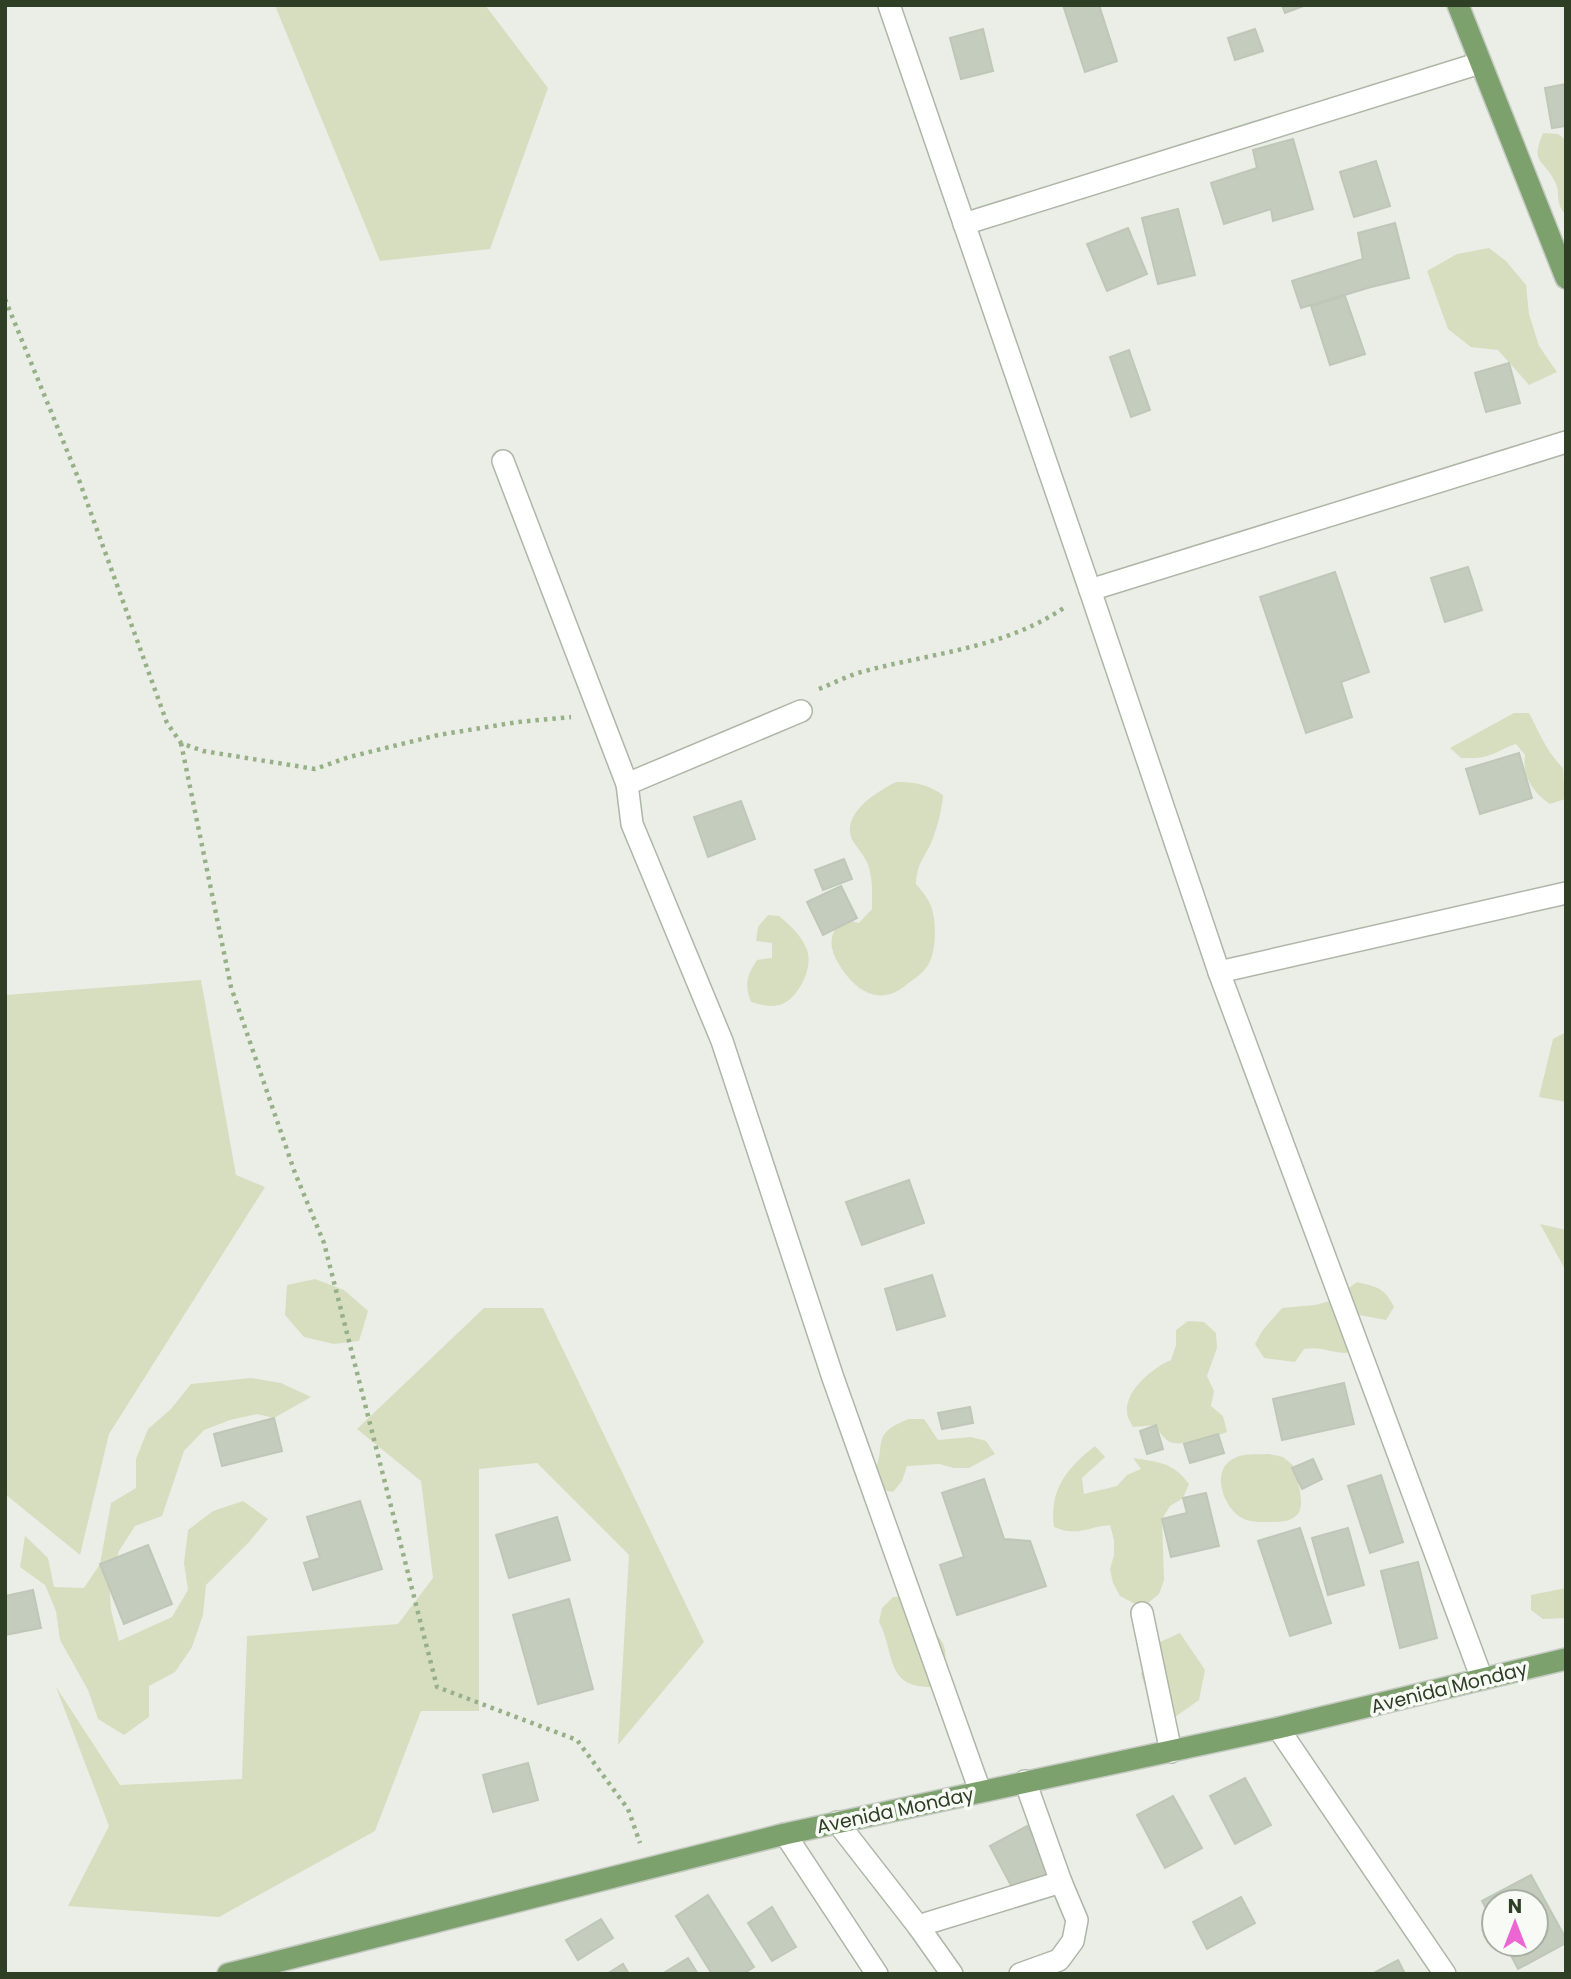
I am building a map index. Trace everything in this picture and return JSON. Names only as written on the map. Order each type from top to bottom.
[{"type":"main road","points":[[1458,5],[1566,278]]},
{"type":"main road","name":"Avenida Monday","points":[[232,1973],[785,1834],[1171,1752],[1566,1659]]},
{"type":"street","points":[[888,5],[1219,972],[1482,1679]]},
{"type":"street","points":[[964,224],[1480,62]]},
{"type":"street","points":[[1090,590],[1566,442]]},
{"type":"street","points":[[503,461],[627,784],[632,824],[722,1041],[833,1378],[980,1791]]},
{"type":"street","points":[[627,784],[802,711]]},
{"type":"street","points":[[1219,972],[1566,893]]},
{"type":"street","points":[[1142,1612],[1171,1752]]},
{"type":"street","points":[[1278,1728],[1445,1974]]},
{"type":"street","points":[[1020,1974],[1059,1960],[1073,1941],[1077,1920],[1025,1781]]},
{"type":"street","points":[[837,1822],[953,1974]]},
{"type":"street","points":[[785,1834],[877,1974]]},
{"type":"street","points":[[918,1926],[1061,1882]]},
{"type":"path","points":[[5,299],[79,480],[167,723],[181,743],[231,987],[295,1173],[324,1243],[436,1687],[577,1740],[628,1809],[648,1868]]},
{"type":"path","points":[[802,711],[816,690],[863,672],[1007,637],[1056,614],[1090,590]]},
{"type":"path","points":[[181,743],[202,751],[315,769],[349,757],[438,735],[518,722],[600,715]]},
{"type":"green space","points":[[278,5],[485,5],[548,88],[490,249],[380,261],[276,8]]},
{"type":"green space","points":[[1543,133],[1558,134],[1566,140],[1566,215],[1559,203],[1556,184],[1538,157]]},
{"type":"green space","points":[[1489,248],[1506,261],[1526,285],[1529,314],[1539,346],[1557,372],[1529,385],[1498,350],[1471,347],[1448,329],[1427,271],[1457,254]]},
{"type":"green space","points":[[1514,713],[1529,713],[1548,749],[1563,768],[1565,799],[1550,804],[1538,795],[1527,777],[1525,755],[1516,744],[1476,758],[1461,758],[1450,748]]},
{"type":"green space","points":[[896,782],[921,784],[943,795],[937,828],[920,864],[916,884],[931,906],[935,938],[930,962],[921,973],[895,992],[875,995],[858,987],[843,971],[834,955],[832,938],[844,919],[859,923],[872,909],[870,870],[851,837],[852,819],[864,804]]},
{"type":"green space","points":[[768,915],[779,916],[799,935],[809,957],[806,974],[798,991],[786,1002],[772,1006],[751,1002],[747,985],[757,960],[772,958],[772,943],[756,941],[758,927]]},
{"type":"green space","points":[[201,980],[236,1175],[265,1187],[109,1434],[80,1555],[5,1494],[5,995]]},
{"type":"green space","points":[[1566,1032],[1566,1102],[1539,1097],[1553,1039]]},
{"type":"green space","points":[[1540,1224],[1566,1230],[1566,1271]]},
{"type":"green space","points":[[315,1279],[344,1290],[368,1311],[359,1341],[334,1344],[304,1337],[285,1315],[287,1285]]},
{"type":"green space","points":[[1357,1282],[1380,1289],[1394,1307],[1386,1320],[1359,1315],[1347,1324],[1353,1340],[1347,1353],[1310,1348],[1304,1349],[1295,1362],[1264,1358],[1255,1344],[1262,1331],[1282,1308],[1330,1301]]},
{"type":"green space","points":[[484,1308],[543,1308],[704,1642],[618,1745],[629,1555],[537,1463],[479,1469],[479,1711],[421,1711],[375,1831],[219,1917],[68,1906],[109,1826],[56,1687],[120,1785],[242,1779],[247,1636],[398,1624],[433,1578],[421,1481],[357,1429]]},
{"type":"green space","points":[[1188,1321],[1204,1322],[1216,1333],[1217,1348],[1207,1376],[1214,1391],[1211,1406],[1223,1416],[1227,1432],[1179,1444],[1164,1438],[1156,1425],[1133,1427],[1127,1414],[1131,1396],[1142,1380],[1171,1360],[1176,1345],[1176,1330]]},
{"type":"green space","points":[[251,1378],[281,1383],[311,1397],[274,1418],[257,1414],[204,1430],[184,1451],[162,1516],[135,1526],[119,1551],[109,1581],[111,1610],[119,1641],[172,1617],[188,1590],[184,1563],[188,1530],[213,1511],[243,1501],[268,1519],[206,1585],[203,1615],[192,1647],[175,1672],[149,1686],[149,1717],[124,1735],[98,1719],[88,1690],[60,1640],[56,1611],[45,1585],[20,1567],[25,1536],[48,1558],[54,1587],[84,1588],[100,1564],[111,1503],[136,1488],[136,1459],[148,1429],[171,1409],[191,1384]]},
{"type":"green space","points":[[909,1419],[924,1419],[938,1440],[971,1437],[986,1441],[995,1454],[969,1468],[939,1464],[907,1466],[902,1481],[893,1492],[878,1489],[872,1475],[883,1436]]},
{"type":"green space","points":[[1095,1446],[1105,1457],[1082,1478],[1084,1494],[1117,1486],[1127,1475],[1141,1469],[1133,1458],[1171,1467],[1189,1484],[1183,1498],[1170,1506],[1162,1519],[1164,1580],[1159,1594],[1148,1603],[1133,1603],[1120,1596],[1113,1583],[1110,1569],[1114,1540],[1110,1525],[1076,1531],[1054,1527],[1054,1502],[1062,1481],[1076,1463]]},
{"type":"green space","points":[[1269,1454],[1283,1457],[1295,1467],[1301,1498],[1300,1509],[1290,1520],[1246,1520],[1235,1513],[1224,1497],[1221,1478],[1223,1469],[1237,1457]]},
{"type":"green space","points":[[1566,1588],[1566,1618],[1543,1619],[1531,1610],[1531,1595]]},
{"type":"green space","points":[[907,1596],[926,1607],[934,1630],[944,1646],[944,1663],[930,1687],[905,1681],[898,1674],[879,1622],[882,1608],[893,1597]]},
{"type":"green space","points":[[1180,1633],[1205,1670],[1199,1700],[1175,1717],[1150,1703],[1141,1674],[1151,1646]]},
{"type":"building","points":[[1063,5],[1099,5],[1117,61],[1085,72]]},
{"type":"building","points":[[1282,5],[1306,5],[1285,13]]},
{"type":"building","points":[[983,29],[993,71],[961,79],[950,38]]},
{"type":"building","points":[[1255,29],[1263,51],[1235,60],[1228,38]]},
{"type":"building","points":[[1566,84],[1566,126],[1552,128],[1545,88]]},
{"type":"building","points":[[1293,139],[1313,209],[1273,221],[1271,209],[1224,224],[1211,183],[1257,168],[1253,150]]},
{"type":"building","points":[[1376,161],[1390,206],[1354,217],[1340,172]]},
{"type":"building","points":[[1178,209],[1195,275],[1158,284],[1142,218]]},
{"type":"building","points":[[1395,223],[1409,278],[1301,308],[1292,281],[1363,259],[1358,233]]},
{"type":"building","points":[[1128,228],[1147,274],[1107,291],[1087,244]]},
{"type":"building","points":[[1345,296],[1365,354],[1330,365],[1311,306]]},
{"type":"building","points":[[1129,350],[1150,410],[1131,417],[1110,357]]},
{"type":"building","points":[[1509,363],[1520,403],[1486,412],[1475,373]]},
{"type":"building","points":[[1468,567],[1482,610],[1445,622],[1431,578]]},
{"type":"building","points":[[1335,572],[1369,672],[1341,682],[1352,717],[1306,733],[1260,597]]},
{"type":"building","points":[[1519,753],[1532,798],[1480,814],[1466,769]]},
{"type":"building","points":[[741,801],[755,839],[708,857],[694,817]]},
{"type":"building","points":[[844,859],[852,879],[823,890],[815,870]]},
{"type":"building","points":[[841,886],[857,918],[823,935],[807,902]]},
{"type":"building","points":[[909,1180],[924,1223],[862,1245],[846,1202]]},
{"type":"building","points":[[932,1275],[945,1316],[897,1330],[885,1289]]},
{"type":"building","points":[[1344,1383],[1354,1424],[1282,1440],[1273,1399]]},
{"type":"building","points":[[970,1407],[973,1423],[942,1429],[938,1413]]},
{"type":"building","points":[[274,1418],[282,1451],[222,1466],[214,1434]]},
{"type":"building","points":[[1156,1425],[1163,1449],[1147,1454],[1140,1431]]},
{"type":"building","points":[[1218,1434],[1224,1453],[1190,1463],[1184,1444]]},
{"type":"building","points":[[1313,1459],[1322,1479],[1302,1489],[1292,1468]]},
{"type":"building","points":[[1381,1475],[1403,1542],[1370,1553],[1348,1486]]},
{"type":"building","points":[[984,1479],[1004,1539],[1030,1541],[1046,1586],[957,1615],[940,1565],[964,1557],[942,1493]]},
{"type":"building","points":[[1206,1493],[1219,1546],[1171,1557],[1162,1519],[1187,1513],[1183,1498]]},
{"type":"building","points":[[360,1501],[382,1569],[313,1590],[304,1563],[320,1558],[307,1517]]},
{"type":"building","points":[[557,1517],[570,1560],[509,1578],[496,1535]]},
{"type":"building","points":[[1300,1528],[1331,1623],[1290,1636],[1258,1541]]},
{"type":"building","points":[[1348,1528],[1364,1585],[1328,1595],[1312,1538]]},
{"type":"building","points":[[148,1545],[172,1604],[124,1624],[100,1564]]},
{"type":"building","points":[[1418,1562],[1437,1638],[1400,1648],[1381,1571]]},
{"type":"building","points":[[33,1590],[41,1628],[5,1635],[5,1596]]},
{"type":"building","points":[[569,1599],[593,1689],[538,1704],[513,1615]]},
{"type":"building","points":[[528,1763],[538,1800],[493,1812],[483,1775]]},
{"type":"building","points":[[1245,1778],[1271,1825],[1235,1844],[1210,1796]]},
{"type":"building","points":[[1173,1796],[1202,1848],[1165,1868],[1137,1815]]},
{"type":"building","points":[[1027,1826],[1052,1871],[1014,1891],[990,1846]]},
{"type":"building","points":[[1531,1875],[1538,1888],[1506,1888]]},
{"type":"building","points":[[708,1895],[754,1967],[743,1974],[712,1974],[676,1916]]},
{"type":"building","points":[[1241,1897],[1255,1923],[1207,1949],[1193,1922]]},
{"type":"building","points":[[772,1907],[796,1947],[772,1961],[748,1923]]},
{"type":"building","points":[[1550,1910],[1566,1939],[1566,1943],[1550,1952]]},
{"type":"building","points":[[601,1919],[613,1938],[578,1960],[566,1940]]},
{"type":"building","points":[[688,1958],[698,1974],[662,1974]]},
{"type":"building","points":[[1512,1958],[1538,1958],[1518,1969]]},
{"type":"building","points":[[1398,1960],[1405,1974],[1372,1974]]},
{"type":"building","points":[[623,1964],[629,1974],[607,1974]]}]
